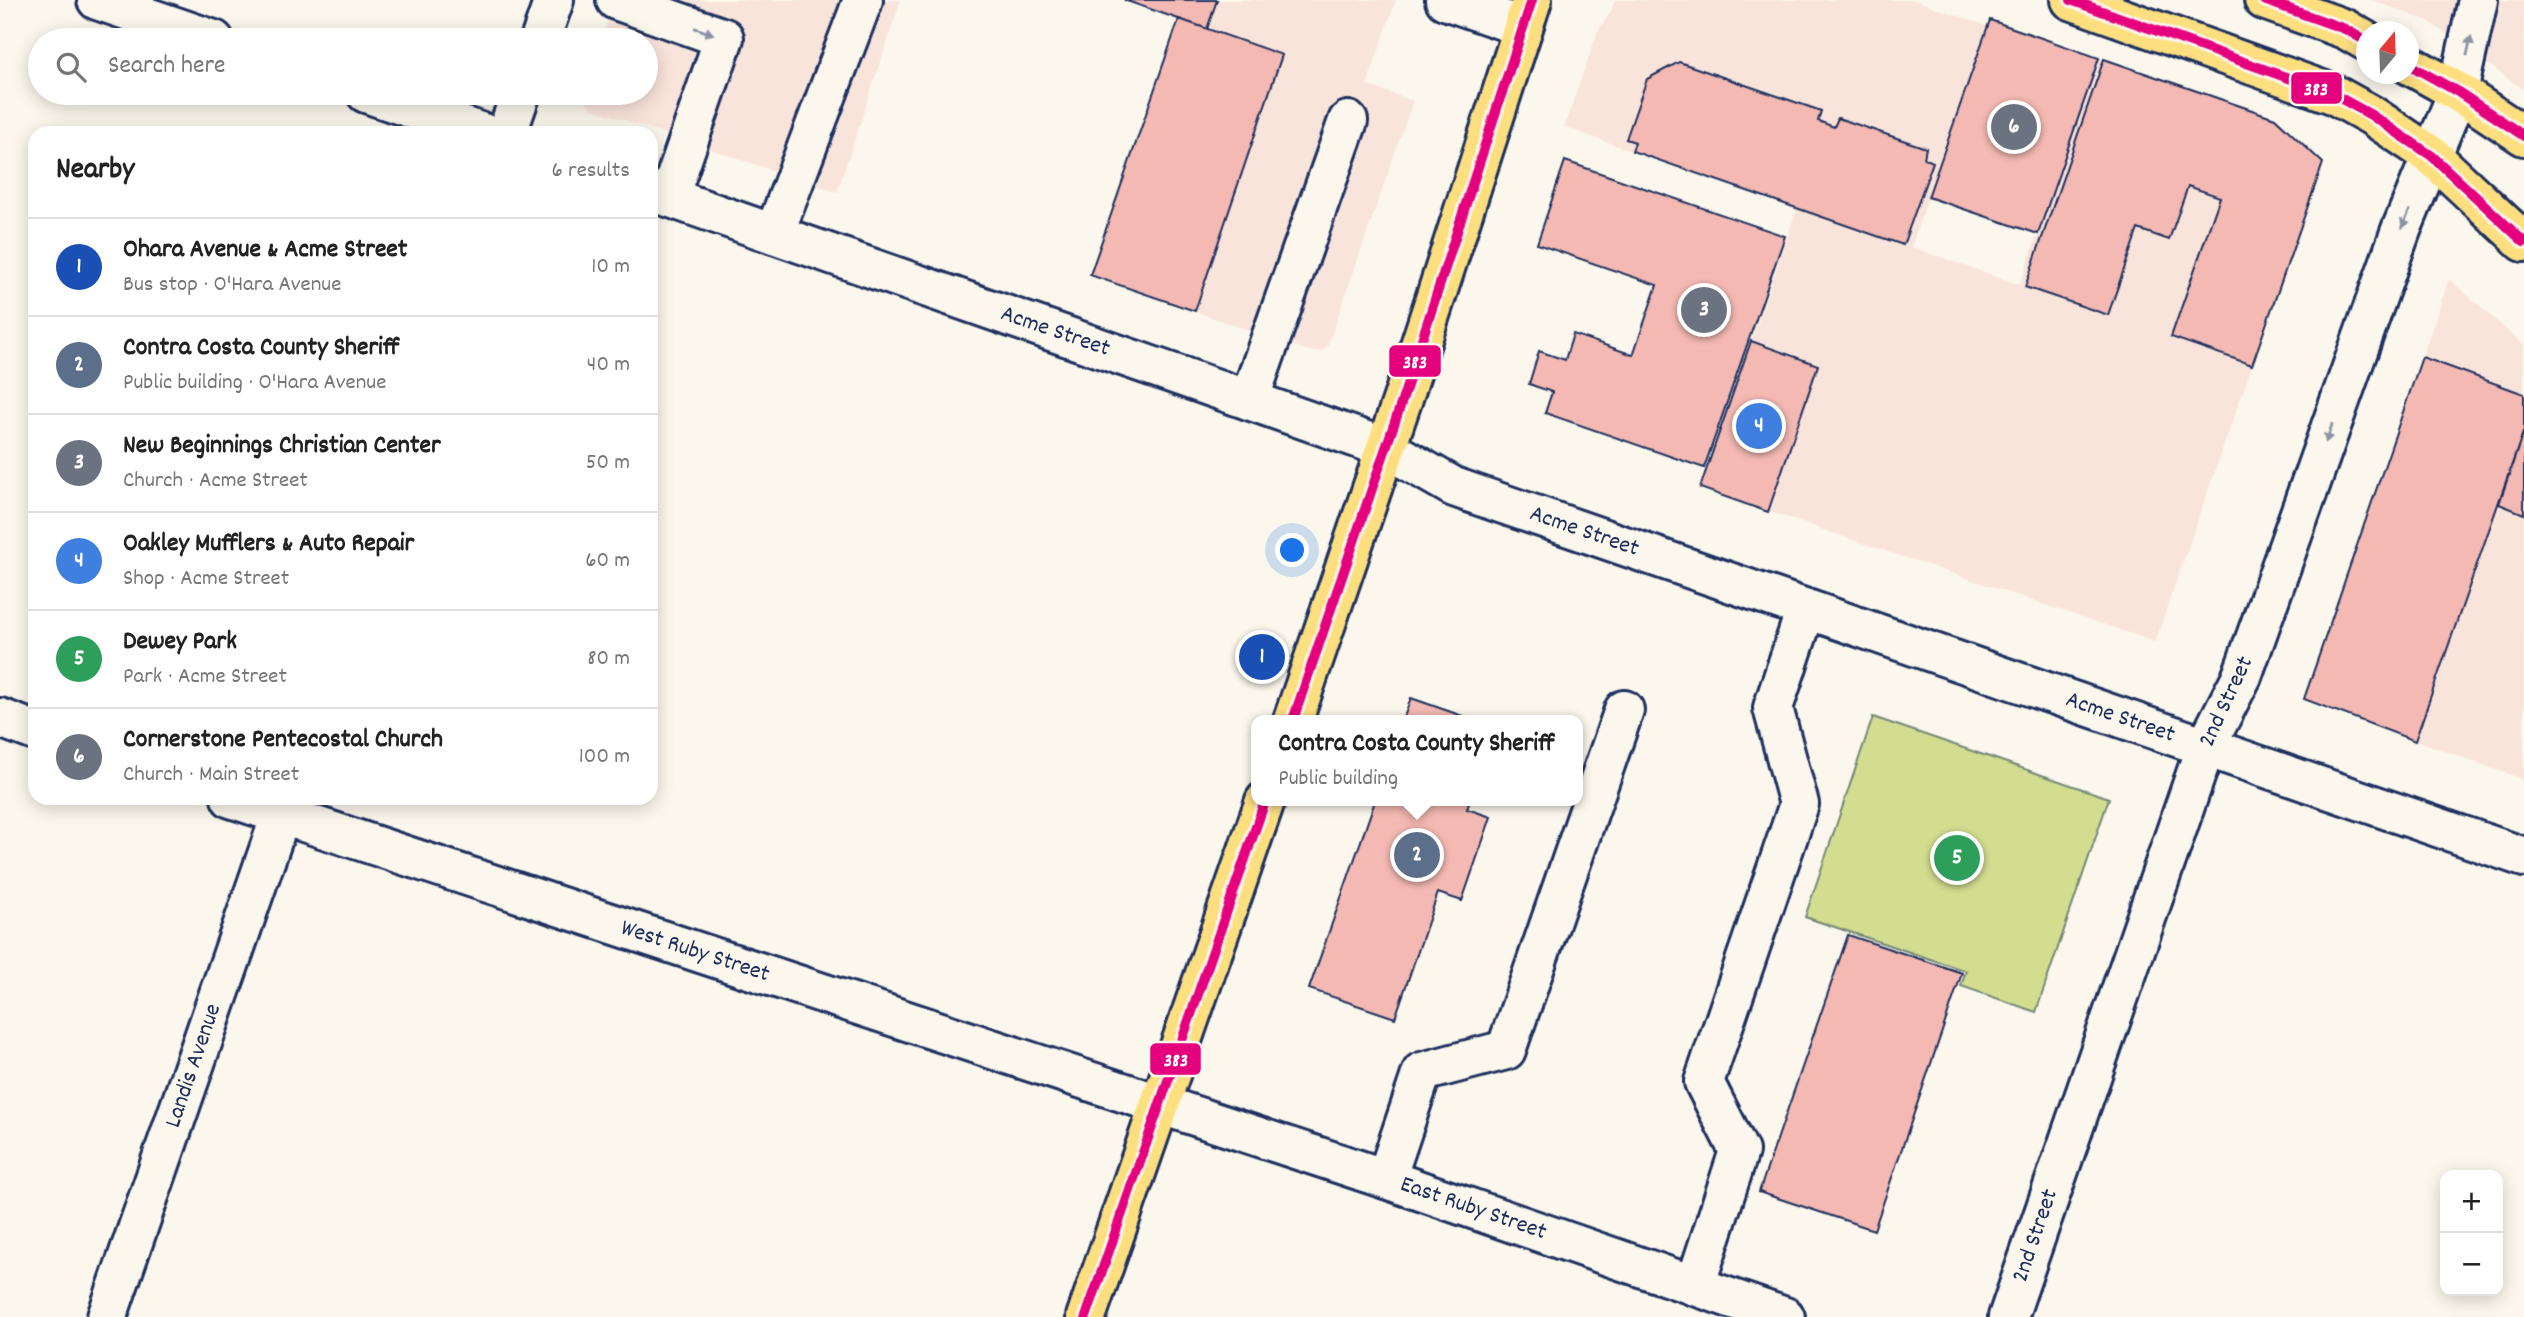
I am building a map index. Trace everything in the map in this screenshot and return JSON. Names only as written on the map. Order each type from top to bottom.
[{"type":"main road","points":[[2071,0],[2333,94],[2371,115],[2432,156],[2524,242]]},
{"type":"main road","points":[[2264,0],[2356,35]]},
{"type":"main road","points":[[1295,715],[1386,448],[1528,13]]},
{"type":"main road","points":[[2419,70],[2524,136]]},
{"type":"main road","points":[[1086,1317],[1263,806]]},
{"type":"street","points":[[97,0],[179,28]]},
{"type":"street","points":[[544,28],[554,0]]},
{"type":"street","points":[[616,0],[724,38],[660,194]]},
{"type":"street","points":[[774,234],[863,0]]},
{"type":"street","points":[[1446,0],[1528,13]]},
{"type":"street","name":"2nd Street","points":[[2008,1317],[2205,748],[2242,676],[2401,229],[2458,92],[2478,0]]},
{"type":"street","points":[[401,105],[463,126]]},
{"type":"street","points":[[509,126],[517,105]]},
{"type":"street","points":[[1249,400],[1348,121]]},
{"type":"street","name":"Acme Street","points":[[660,194],[1386,448],[1454,487],[2524,857]]},
{"type":"street","points":[[1695,1286],[1739,1151],[1704,1083],[1799,804],[1773,708],[1807,609]]},
{"type":"street","points":[[1386,1179],[1422,1072],[1506,1050],[1624,710]]},
{"type":"street","points":[[0,719],[28,728]]},
{"type":"street","name":"West Ruby Street","points":[[252,805],[1159,1105]]},
{"type":"street","name":"Landis Avenue","points":[[107,1317],[281,815]]},
{"type":"street","name":"East Ruby Street","points":[[1159,1105],[1386,1179],[1785,1317]]},
{"type":"shaded area","points":[[615,0],[901,0],[837,192],[658,131],[658,126],[642,126],[592,109],[589,105],[658,105],[658,28],[605,28]]},
{"type":"shaded area","points":[[1124,0],[1396,0],[1367,85],[1413,101],[1328,345],[1322,351],[1312,352],[1090,275],[1179,20]]},
{"type":"shaded area","points":[[1615,0],[1914,0],[1988,26],[1911,247],[2020,285],[2099,58],[2275,118],[2323,163],[2155,642],[1700,488],[1797,209],[1564,127],[1598,31]]},
{"type":"shaded area","points":[[2371,0],[2524,0],[2524,90],[2428,21]]},
{"type":"shaded area","points":[[2449,279],[2524,345],[2524,780],[2304,699]]},
{"type":"green space","points":[[1873,717],[2109,798],[2036,1012],[1961,986],[1966,971],[1805,917]]},
{"type":"building","points":[[1124,0],[1217,0],[1207,29]]},
{"type":"building","points":[[1179,19],[1282,55],[1195,311],[1090,275]]},
{"type":"building","points":[[1990,20],[2099,58],[2038,234],[1928,197]]},
{"type":"building","points":[[2104,59],[2275,118],[2323,163],[2252,365],[2171,337],[2220,197],[2188,186],[2169,240],[2138,229],[2108,315],[2025,287]]},
{"type":"building","points":[[1679,62],[1821,111],[1818,121],[1834,127],[1838,118],[1926,148],[1924,158],[1933,162],[1903,245],[1632,151],[1635,142],[1626,139],[1647,79]]},
{"type":"building","points":[[1565,161],[1785,236],[1704,468],[1545,413],[1552,392],[1529,384],[1539,351],[1565,360],[1573,334],[1633,355],[1657,285],[1537,244]]},
{"type":"building","points":[[1751,341],[1818,365],[1768,512],[1700,488]]},
{"type":"building","points":[[2422,357],[2524,394],[2524,430],[2415,741],[2304,699]]},
{"type":"building","points":[[2524,430],[2524,514],[2499,504]]},
{"type":"building","points":[[1411,698],[1460,715],[1405,715]]},
{"type":"building","points":[[1373,806],[1468,806],[1467,809],[1491,817],[1462,901],[1438,893],[1395,1018],[1309,989]]},
{"type":"building","points":[[1848,935],[1962,973],[1874,1230],[1759,1192]]},
{"type":"transit line","name":"383","points":[[1295,715],[1403,398],[1532,0]]},
{"type":"transit line","name":"383","points":[[2071,0],[2333,94],[2371,115],[2432,156],[2524,242]]},
{"type":"transit line","name":"383","points":[[2264,0],[2356,35]]},
{"type":"transit line","name":"383","points":[[2419,70],[2458,92],[2524,136]]},
{"type":"transit line","name":"383","points":[[1086,1317],[1263,806]]},
{"type":"place","name":"Cornerstone Pentecostal Church","points":[[2014,127]]},
{"type":"place","name":"New Beginnings Christian Center","points":[[1704,310]]},
{"type":"place","name":"Oakley Mufflers & Auto Repair","points":[[1759,426]]},
{"type":"place","name":"Ohara Avenue & Acme Street","points":[[1262,657]]},
{"type":"place","name":"Contra Costa County Sheriff","points":[[1417,855]]},
{"type":"place","name":"Dewey Park","points":[[1957,858]]}]
